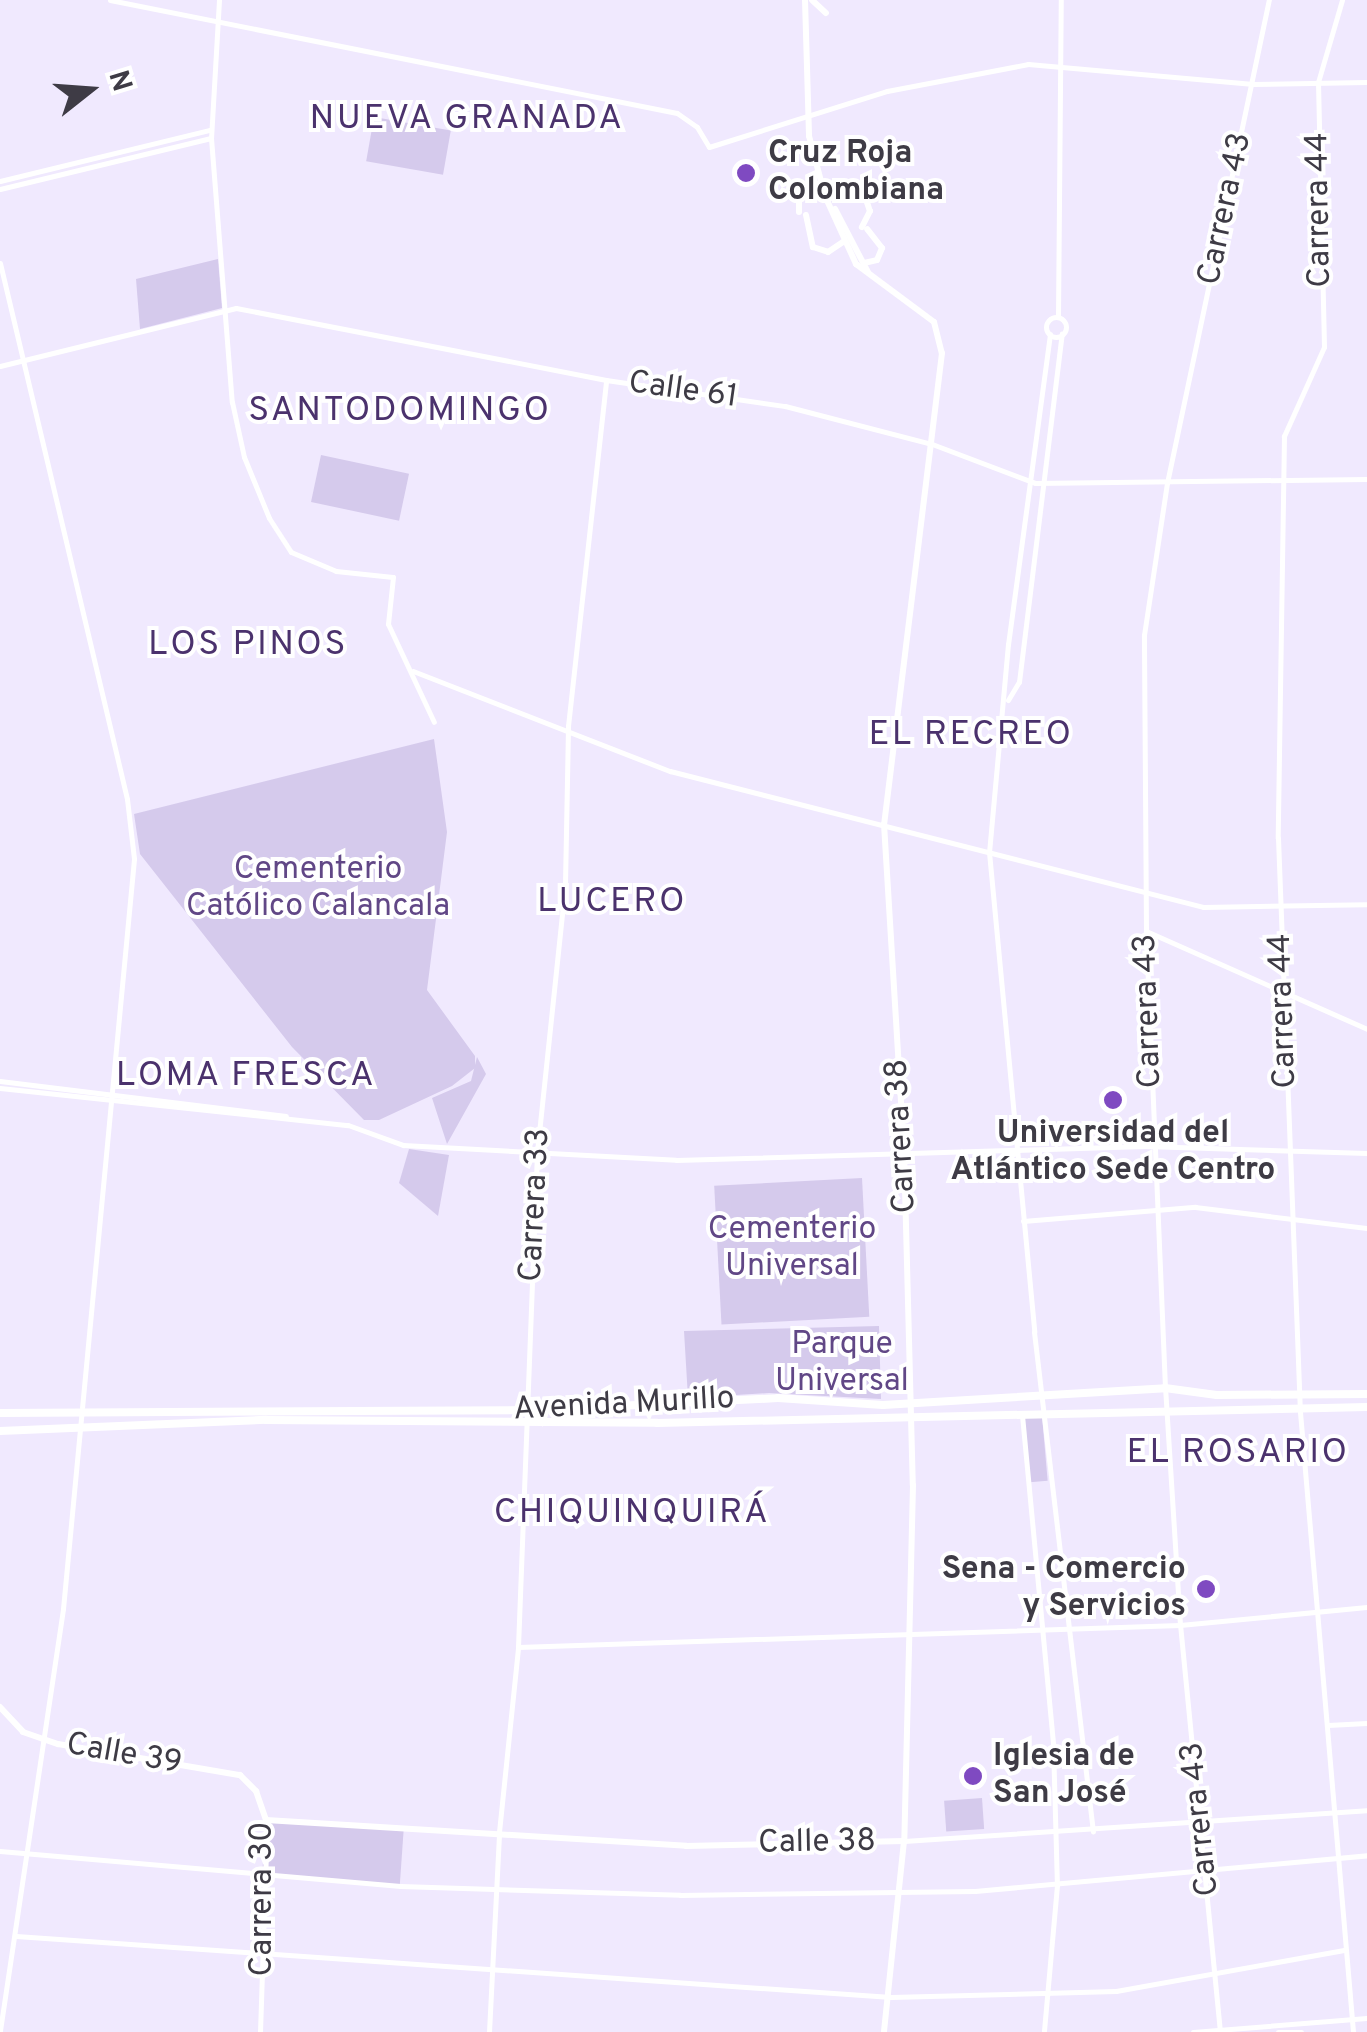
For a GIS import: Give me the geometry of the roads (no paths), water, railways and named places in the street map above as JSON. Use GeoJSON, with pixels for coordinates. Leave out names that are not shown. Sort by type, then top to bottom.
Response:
{"type":"FeatureCollection","features":[{"type":"Feature","properties":{"kind":"main road"},"geometry":{"type":"LineString","coordinates":[[809,0],[826,13]]}},
{"type":"Feature","properties":{"kind":"main road","name":"Carrera 38"},"geometry":{"type":"LineString","coordinates":[[809,0],[808,117],[815,162],[826,192],[844,238],[871,276],[938,329],[942,352],[884,824],[904,1149],[912,1404],[904,1840],[884,2032]]}},
{"type":"Feature","properties":{"kind":"main road"},"geometry":{"type":"LineString","coordinates":[[844,238],[833,250],[818,250],[807,240],[807,215],[799,188],[826,192],[849,183],[864,193],[870,211],[864,228],[885,237],[880,256],[862,263]]}},
{"type":"Feature","properties":{"kind":"main road","name":"Carrera 38"},"geometry":{"type":"LineString","coordinates":[[844,238],[871,276]]}},
{"type":"Feature","properties":{"kind":"main road","name":"Avenida Murillo"},"geometry":{"type":"LineString","coordinates":[[0,1413],[527,1410],[778,1398],[912,1404],[1044,1392],[1165,1388],[1300,1396],[1367,1394]]}},
{"type":"Feature","properties":{"kind":"main road","name":"Avenida Murillo"},"geometry":{"type":"LineString","coordinates":[[0,1431],[196,1422],[527,1421],[1166,1407],[1367,1407]]}},
{"type":"Feature","properties":{"kind":"main road","name":"Calle 39"},"geometry":{"type":"LineString","coordinates":[[0,1707],[12,1723],[48,1740],[118,1758],[240,1774]]}},
{"type":"Feature","properties":{"kind":"main road","name":"Carrera 30"},"geometry":{"type":"LineString","coordinates":[[240,1774],[256,1791],[266,1820]]}},
{"type":"Feature","properties":{"kind":"main road","name":"Calle 38"},"geometry":{"type":"LineString","coordinates":[[266,1820],[686,1846],[904,1840]]}},
{"type":"Feature","properties":{"kind":"street"},"geometry":{"type":"LineString","coordinates":[[110,0],[677,112],[698,127],[708,148],[949,76],[1062,64],[1252,84],[1367,82]]}},
{"type":"Feature","properties":{"kind":"street"},"geometry":{"type":"LineString","coordinates":[[218,0],[210,130],[238,435],[286,548],[336,571],[393,577],[388,624],[414,671],[434,722]]}},
{"type":"Feature","properties":{"kind":"street"},"geometry":{"type":"LineString","coordinates":[[1007,700],[1014,693],[1066,324],[1058,317],[1061,0]]}},
{"type":"Feature","properties":{"kind":"street","name":"Carrera 43"},"geometry":{"type":"LineString","coordinates":[[1220,2030],[1180,1625],[1166,1407],[1146,930],[1144,634],[1167,482],[1269,0]]}},
{"type":"Feature","properties":{"kind":"street","name":"Carrera 44"},"geometry":{"type":"LineString","coordinates":[[1342,0],[1318,82],[1324,346],[1284,436],[1281,906],[1287,1154],[1300,1408],[1353,2032]]}},
{"type":"Feature","properties":{"kind":"street"},"geometry":{"type":"LineString","coordinates":[[0,188],[210,130]]}},
{"type":"Feature","properties":{"kind":"street"},"geometry":{"type":"LineString","coordinates":[[0,181],[211,138]]}},
{"type":"Feature","properties":{"kind":"street"},"geometry":{"type":"LineString","coordinates":[[0,262],[127,799],[134,858],[83,1413],[48,1740],[0,2031]]}},
{"type":"Feature","properties":{"kind":"street","name":"Calle 61"},"geometry":{"type":"LineString","coordinates":[[0,366],[225,310],[606,380],[785,406],[932,444],[1027,482],[1367,479]]}},
{"type":"Feature","properties":{"kind":"street"},"geometry":{"type":"LineString","coordinates":[[1058,317],[1047,322],[1050,334],[1027,482],[989,852],[1023,1221],[1093,1832]]}},
{"type":"Feature","properties":{"kind":"street"},"geometry":{"type":"LineString","coordinates":[[1050,334],[1062,334]]}},
{"type":"Feature","properties":{"kind":"street","name":"Carrera 33"},"geometry":{"type":"LineString","coordinates":[[490,2032],[499,1837],[518,1647],[537,1152],[564,884],[568,729],[606,380]]}},
{"type":"Feature","properties":{"kind":"street"},"geometry":{"type":"LineString","coordinates":[[414,671],[670,771],[1203,907],[1367,904]]}},
{"type":"Feature","properties":{"kind":"street"},"geometry":{"type":"LineString","coordinates":[[424,694],[429,684],[440,682]]}},
{"type":"Feature","properties":{"kind":"street"},"geometry":{"type":"LineString","coordinates":[[1146,930],[1367,1029]]}},
{"type":"Feature","properties":{"kind":"street"},"geometry":{"type":"LineString","coordinates":[[0,1084],[348,1125],[403,1145],[676,1160],[904,1149],[1155,1146],[1287,1154],[1367,1153]]}},
{"type":"Feature","properties":{"kind":"street"},"geometry":{"type":"LineString","coordinates":[[1023,1221],[1158,1208],[1290,1216],[1367,1228]]}},
{"type":"Feature","properties":{"kind":"street"},"geometry":{"type":"LineString","coordinates":[[1022,1412],[1056,1834],[1057,1885],[1044,2032]]}},
{"type":"Feature","properties":{"kind":"street"},"geometry":{"type":"LineString","coordinates":[[518,1647],[1180,1625],[1367,1606]]}},
{"type":"Feature","properties":{"kind":"street"},"geometry":{"type":"LineString","coordinates":[[1328,1725],[1367,1722]]}},
{"type":"Feature","properties":{"kind":"street","name":"Calle 38"},"geometry":{"type":"LineString","coordinates":[[904,1840],[1093,1832],[1367,1810]]}},
{"type":"Feature","properties":{"kind":"street","name":"Carrera 30"},"geometry":{"type":"LineString","coordinates":[[260,2032],[266,1820]]}},
{"type":"Feature","properties":{"kind":"street"},"geometry":{"type":"LineString","coordinates":[[0,1851],[266,1876],[496,1891],[898,1893],[1206,1873],[1367,1855]]}},
{"type":"Feature","properties":{"kind":"street"},"geometry":{"type":"LineString","coordinates":[[16,1936],[887,1997],[1047,1998],[1344,1950]]}},
{"type":"Feature","properties":{"kind":"street"},"geometry":{"type":"LineString","coordinates":[[1194,2032],[1367,2018]]}},
{"type":"Feature","properties":{"kind":"street"},"geometry":{"type":"LineString","coordinates":[[1278,2032],[1301,2032]]}},
{"type":"Feature","properties":{"kind":"place","name":"Cruz Roja Colombiana"},"geometry":{"type":"Point","coordinates":[746,173]}},
{"type":"Feature","properties":{"kind":"place","name":"Universidad del Atlántico Sede Centro"},"geometry":{"type":"Point","coordinates":[1113,1100]}},
{"type":"Feature","properties":{"kind":"place","name":"Sena - Comercio y Servicios"},"geometry":{"type":"Point","coordinates":[1206,1589]}},
{"type":"Feature","properties":{"kind":"place","name":"Iglesia de San José"},"geometry":{"type":"Point","coordinates":[973,1776]}},
{"type":"Feature","properties":{"kind":"district","name":"NUEVA GRANADA"},"geometry":{"type":"Point","coordinates":[467,119]}},
{"type":"Feature","properties":{"kind":"district","name":"SANTODOMINGO"},"geometry":{"type":"Point","coordinates":[400,411]}},
{"type":"Feature","properties":{"kind":"district","name":"LOS PINOS"},"geometry":{"type":"Point","coordinates":[248,645]}},
{"type":"Feature","properties":{"kind":"district","name":"EL RECREO"},"geometry":{"type":"Point","coordinates":[971,735]}},
{"type":"Feature","properties":{"kind":"district","name":"LUCERO"},"geometry":{"type":"Point","coordinates":[612,902]}},
{"type":"Feature","properties":{"kind":"district","name":"LOMA FRESCA"},"geometry":{"type":"Point","coordinates":[246,1076]}},
{"type":"Feature","properties":{"kind":"district","name":"EL ROSARIO"},"geometry":{"type":"Point","coordinates":[1238,1453]}},
{"type":"Feature","properties":{"kind":"district","name":"CHIQUINQUIRÁ"},"geometry":{"type":"Point","coordinates":[632,1513]}},
{"type":"Feature","properties":{"kind":"park label","name":"Cementerio Católico Calancala"},"geometry":{"type":"Point","coordinates":[318,890]}},
{"type":"Feature","properties":{"kind":"park label","name":"Cementerio Universal"},"geometry":{"type":"Point","coordinates":[792,1250]}},
{"type":"Feature","properties":{"kind":"park label","name":"Parque Universal"},"geometry":{"type":"Point","coordinates":[842,1364]}}]}
